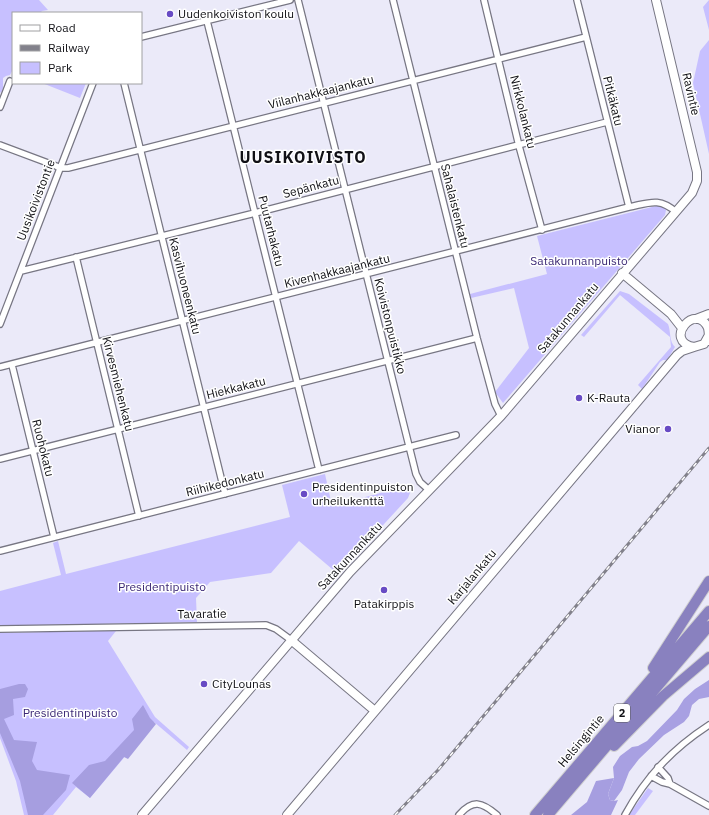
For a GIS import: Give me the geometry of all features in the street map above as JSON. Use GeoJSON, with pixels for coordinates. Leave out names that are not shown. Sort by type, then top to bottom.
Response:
{"type":"FeatureCollection","features":[{"type":"Feature","properties":{"kind":"highway"},"geometry":{"type":"LineString","coordinates":[[620,715],[635,690],[656,664],[709,581]]}},
{"type":"Feature","properties":{"kind":"highway","name":"Helsingintie"},"geometry":{"type":"LineString","coordinates":[[535,815],[709,611]]}},
{"type":"Feature","properties":{"kind":"highway","name":"Helsingintie"},"geometry":{"type":"LineString","coordinates":[[548,815],[709,626]]}},
{"type":"Feature","properties":{"kind":"highway"},"geometry":{"type":"LineString","coordinates":[[556,806],[663,696],[709,657]]}},
{"type":"Feature","properties":{"kind":"main road","name":"Ravintie"},"geometry":{"type":"LineString","coordinates":[[656,0],[698,178],[692,193],[676,212]]}},
{"type":"Feature","properties":{"kind":"main road","name":"Satakunnankatu"},"geometry":{"type":"LineString","coordinates":[[142,815],[350,572],[500,416],[676,212]]}},
{"type":"Feature","properties":{"kind":"main road"},"geometry":{"type":"LineString","coordinates":[[622,273],[671,314],[683,328],[685,343],[697,347],[709,347]]}},
{"type":"Feature","properties":{"kind":"main road"},"geometry":{"type":"LineString","coordinates":[[683,328],[696,319],[709,314]]}},
{"type":"Feature","properties":{"kind":"main road"},"geometry":{"type":"LineString","coordinates":[[696,319],[704,323],[708,329],[709,341]]}},
{"type":"Feature","properties":{"kind":"main road","name":"Karjalankatu"},"geometry":{"type":"LineString","coordinates":[[677,355],[677,347],[683,328]]}},
{"type":"Feature","properties":{"kind":"main road"},"geometry":{"type":"LineString","coordinates":[[697,347],[706,342],[708,329]]}},
{"type":"Feature","properties":{"kind":"main road","name":"Karjalankatu"},"geometry":{"type":"LineString","coordinates":[[287,815],[677,355],[682,351],[697,347]]}},
{"type":"Feature","properties":{"kind":"main road","name":"Tavaratie"},"geometry":{"type":"LineString","coordinates":[[291,640],[375,711]]}},
{"type":"Feature","properties":{"kind":"street"},"geometry":{"type":"LineString","coordinates":[[142,37],[290,0]]}},
{"type":"Feature","properties":{"kind":"street","name":"Koivistonpuistikko"},"geometry":{"type":"LineString","coordinates":[[298,0],[416,474],[420,482],[428,490]]}},
{"type":"Feature","properties":{"kind":"street","name":"Sahalaistenkatu"},"geometry":{"type":"LineString","coordinates":[[393,0],[477,338],[495,404],[500,416]]}},
{"type":"Feature","properties":{"kind":"street","name":"Nirkkolankatu"},"geometry":{"type":"LineString","coordinates":[[484,0],[519,146],[542,230]]}},
{"type":"Feature","properties":{"kind":"street","name":"Pitkäkatu"},"geometry":{"type":"LineString","coordinates":[[576,0],[629,207]]}},
{"type":"Feature","properties":{"kind":"street","name":"Puutarhakatu"},"geometry":{"type":"LineString","coordinates":[[207,21],[319,470]]}},
{"type":"Feature","properties":{"kind":"street","name":"Viilanhakkaajankatu"},"geometry":{"type":"LineString","coordinates":[[60,168],[68,168],[413,81],[498,58],[586,37]]}},
{"type":"Feature","properties":{"kind":"street"},"geometry":{"type":"LineString","coordinates":[[0,108],[10,82]]}},
{"type":"Feature","properties":{"kind":"street","name":"Uusikoivistontie"},"geometry":{"type":"LineString","coordinates":[[0,324],[93,84]]}},
{"type":"Feature","properties":{"kind":"street","name":"Kasvihuoneenkatu"},"geometry":{"type":"LineString","coordinates":[[124,84],[225,494]]}},
{"type":"Feature","properties":{"kind":"street","name":"Sepänkatu"},"geometry":{"type":"LineString","coordinates":[[21,271],[519,146],[607,122]]}},
{"type":"Feature","properties":{"kind":"street"},"geometry":{"type":"LineString","coordinates":[[0,145],[60,168]]}},
{"type":"Feature","properties":{"kind":"street","name":"Kivenhakkaajankatu"},"geometry":{"type":"LineString","coordinates":[[0,367],[182,322],[629,207],[651,202],[664,203],[668,204],[676,212]]}},
{"type":"Feature","properties":{"kind":"street","name":"Kirvesmiehenkatu"},"geometry":{"type":"LineString","coordinates":[[76,258],[139,516]]}},
{"type":"Feature","properties":{"kind":"street","name":"Hiekkakatu"},"geometry":{"type":"LineString","coordinates":[[0,458],[477,338]]}},
{"type":"Feature","properties":{"kind":"street","name":"Ruohokatu"},"geometry":{"type":"LineString","coordinates":[[12,365],[54,537]]}},
{"type":"Feature","properties":{"kind":"street","name":"Riihikedonkatu"},"geometry":{"type":"LineString","coordinates":[[0,551],[456,435]]}},
{"type":"Feature","properties":{"kind":"street","name":"Tavaratie"},"geometry":{"type":"LineString","coordinates":[[0,629],[266,626],[276,629],[291,640]]}},
{"type":"Feature","properties":{"kind":"street"},"geometry":{"type":"LineString","coordinates":[[625,815],[634,799],[658,767],[685,742],[709,725]]}},
{"type":"Feature","properties":{"kind":"street"},"geometry":{"type":"LineString","coordinates":[[658,767],[668,778],[670,784]]}},
{"type":"Feature","properties":{"kind":"street"},"geometry":{"type":"LineString","coordinates":[[651,776],[662,782],[670,784],[709,806]]}},
{"type":"Feature","properties":{"kind":"street"},"geometry":{"type":"LineString","coordinates":[[459,815],[469,805],[481,804],[488,807],[497,815]]}},
{"type":"Feature","properties":{"kind":"green space"},"geometry":{"type":"Polygon","coordinates":[[[0,0],[39,0],[48,10],[41,12],[12,12],[12,71],[10,75],[3,78],[3,88],[1,93],[0,0]]]}},
{"type":"Feature","properties":{"kind":"green space"},"geometry":{"type":"Polygon","coordinates":[[[709,0],[709,30],[703,7],[709,0]]]}},
{"type":"Feature","properties":{"kind":"green space"},"geometry":{"type":"Polygon","coordinates":[[[709,40],[709,154],[693,83],[700,51],[709,40]]]}},
{"type":"Feature","properties":{"kind":"green space"},"geometry":{"type":"Polygon","coordinates":[[[45,84],[86,84],[80,98],[45,84]]]}},
{"type":"Feature","properties":{"kind":"green space","name":"Satakunnanpuisto"},"geometry":{"type":"Polygon","coordinates":[[[656,206],[663,206],[666,210],[665,215],[503,403],[495,392],[529,348],[514,288],[471,298],[470,294],[547,274],[537,236],[656,206]]]}},
{"type":"Feature","properties":{"kind":"green space"},"geometry":{"type":"Polygon","coordinates":[[[620,291],[629,294],[668,324],[671,339],[675,347],[667,360],[660,362],[642,389],[638,385],[671,347],[670,337],[620,295],[584,337],[581,335],[620,291]]]}},
{"type":"Feature","properties":{"kind":"green space","name":"Presidentipuisto"},"geometry":{"type":"Polygon","coordinates":[[[325,474],[332,506],[410,485],[411,490],[408,498],[338,574],[299,541],[271,573],[210,582],[196,598],[197,622],[0,626],[0,591],[61,575],[53,543],[58,541],[66,574],[290,517],[282,485],[325,474]]]}},
{"type":"Feature","properties":{"kind":"green space","name":"Presidentinpuisto"},"geometry":{"type":"Polygon","coordinates":[[[116,631],[108,641],[155,717],[189,747],[187,750],[154,722],[90,798],[76,787],[53,815],[24,815],[16,781],[0,738],[0,633],[116,631]]]}},
{"type":"Feature","properties":{"kind":"green space"},"geometry":{"type":"Polygon","coordinates":[[[648,788],[653,791],[635,815],[629,815],[648,788]]]}},
{"type":"Feature","properties":{"kind":"shaded area"},"geometry":{"type":"Polygon","coordinates":[[[709,680],[709,697],[699,699],[692,705],[689,716],[684,722],[664,735],[639,759],[629,772],[622,790],[614,801],[610,800],[608,794],[614,778],[613,767],[620,756],[632,747],[638,746],[647,741],[677,710],[684,699],[695,689],[709,680]]]}},
{"type":"Feature","properties":{"kind":"shaded area"},"geometry":{"type":"Polygon","coordinates":[[[25,684],[28,689],[25,697],[13,699],[14,715],[4,719],[14,740],[37,742],[32,761],[37,770],[70,775],[66,790],[43,815],[28,815],[20,781],[0,733],[0,689],[25,684]]]}},
{"type":"Feature","properties":{"kind":"shaded area"},"geometry":{"type":"Polygon","coordinates":[[[143,705],[150,718],[156,724],[128,759],[124,757],[90,798],[72,783],[89,765],[105,761],[134,730],[132,719],[143,705]]]}},
{"type":"Feature","properties":{"kind":"shaded area"},"geometry":{"type":"Polygon","coordinates":[[[614,778],[608,794],[610,800],[618,800],[611,815],[571,815],[587,802],[596,781],[614,778]]]}},
{"type":"Feature","properties":{"kind":"railway"},"geometry":{"type":"LineString","coordinates":[[395,815],[438,770],[709,448]]}},
{"type":"Feature","properties":{"kind":"place","name":"Uudenkoiviston koulu"},"geometry":{"type":"Point","coordinates":[170,14]}},
{"type":"Feature","properties":{"kind":"place","name":"K-Rauta"},"geometry":{"type":"Point","coordinates":[579,398]}},
{"type":"Feature","properties":{"kind":"place","name":"Vianor"},"geometry":{"type":"Point","coordinates":[668,429]}},
{"type":"Feature","properties":{"kind":"place","name":"Presidentinpuiston urheilukenttä"},"geometry":{"type":"Point","coordinates":[304,494]}},
{"type":"Feature","properties":{"kind":"place","name":"Patakirppis"},"geometry":{"type":"Point","coordinates":[384,590]}},
{"type":"Feature","properties":{"kind":"place","name":"CityLounas"},"geometry":{"type":"Point","coordinates":[204,684]}},
{"type":"Feature","properties":{"kind":"district","name":"UUSIKOIVISTO"},"geometry":{"type":"Point","coordinates":[303,157]}}]}
